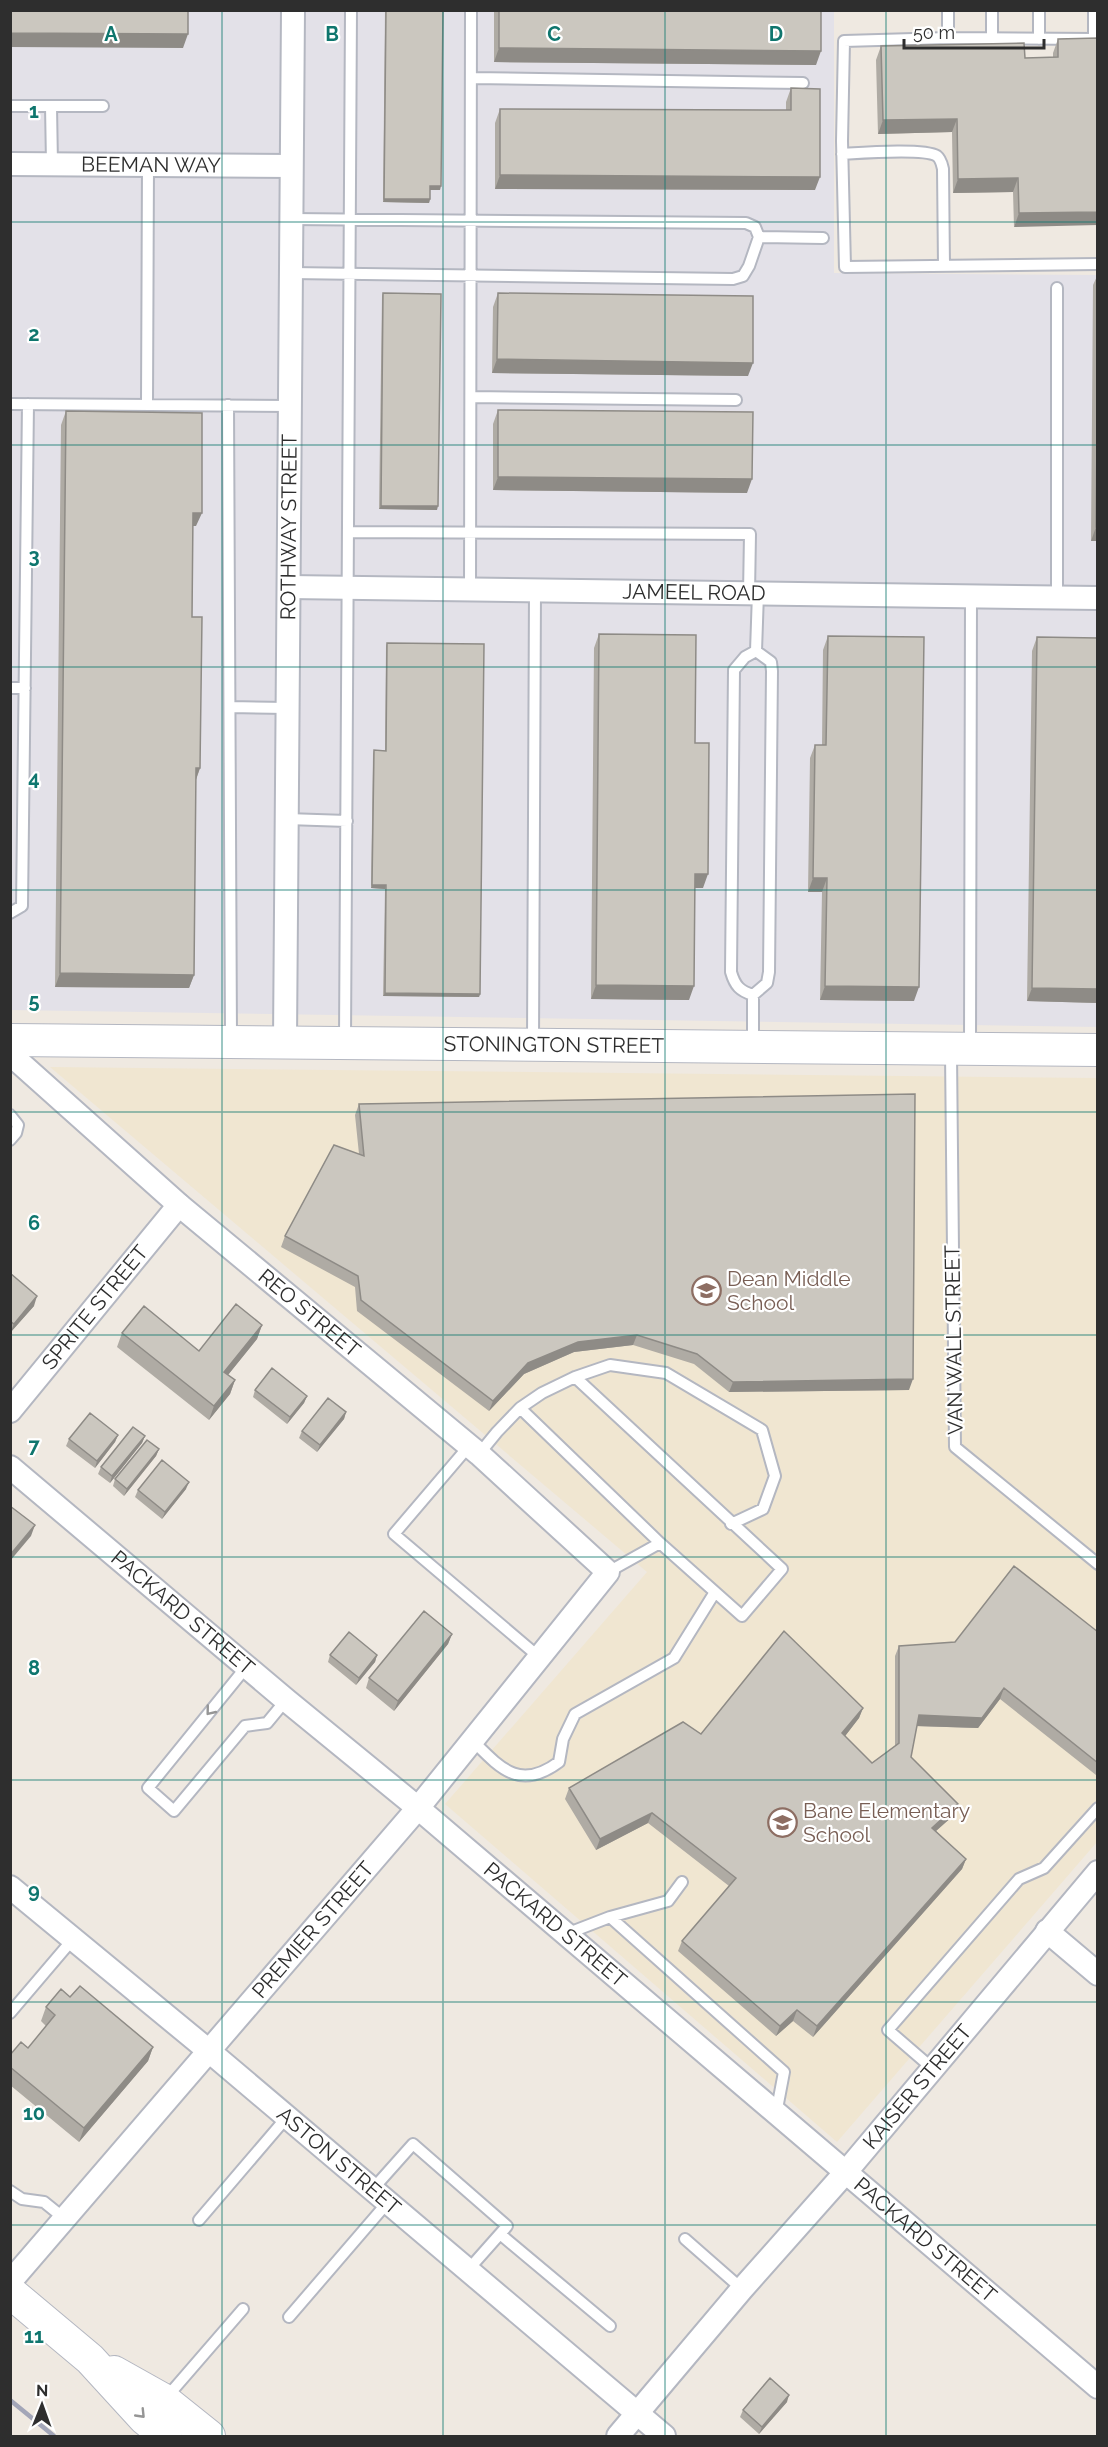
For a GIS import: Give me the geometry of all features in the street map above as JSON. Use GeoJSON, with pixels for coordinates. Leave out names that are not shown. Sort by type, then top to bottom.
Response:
{"type":"FeatureCollection","features":[{"type":"Feature","properties":{"kind":"street","name":"ROTHWAY STREET"},"geometry":{"type":"LineString","coordinates":[[285,1041],[293,10]]}},
{"type":"Feature","properties":{"kind":"street","name":"BEEMAN WAY"},"geometry":{"type":"LineString","coordinates":[[10,164],[291,166]]}},
{"type":"Feature","properties":{"kind":"street","name":"JAMEEL ROAD"},"geometry":{"type":"LineString","coordinates":[[289,587],[1098,598]]}},
{"type":"Feature","properties":{"kind":"street","name":"STONINGTON STREET"},"geometry":{"type":"LineString","coordinates":[[10,1040],[1098,1050]]}},
{"type":"Feature","properties":{"kind":"street","name":"REO STREET"},"geometry":{"type":"LineString","coordinates":[[10,1054],[179,1205],[474,1450],[608,1572]]}},
{"type":"Feature","properties":{"kind":"street","name":"SPRITE STREET"},"geometry":{"type":"LineString","coordinates":[[10,1411],[179,1205]]}},
{"type":"Feature","properties":{"kind":"street","name":"PACKARD STREET"},"geometry":{"type":"LineString","coordinates":[[10,1467],[417,1808],[1098,2387]]}},
{"type":"Feature","properties":{"kind":"street","name":"PREMIER STREET"},"geometry":{"type":"LineString","coordinates":[[10,2282],[417,1808],[608,1572]]}},
{"type":"Feature","properties":{"kind":"street","name":"KAISER STREET"},"geometry":{"type":"LineString","coordinates":[[618,2436],[742,2289],[845,2173],[1098,1872]]}},
{"type":"Feature","properties":{"kind":"street","name":"ASTON STREET"},"geometry":{"type":"LineString","coordinates":[[10,1887],[287,2117],[664,2436]]}},
{"type":"Feature","properties":{"kind":"street"},"geometry":{"type":"LineString","coordinates":[[1047,1932],[1098,1974]]}},
{"type":"Feature","properties":{"kind":"street"},"geometry":{"type":"LineString","coordinates":[[10,2292],[90,2359],[144,2418],[166,2436]]}},
{"type":"Feature","properties":{"kind":"street"},"geometry":{"type":"LineString","coordinates":[[90,2359],[164,2400],[209,2436]]}},
{"type":"Feature","properties":{"kind":"lane"},"geometry":{"type":"LineString","coordinates":[[345,1042],[351,10]]}},
{"type":"Feature","properties":{"kind":"lane"},"geometry":{"type":"LineString","coordinates":[[470,590],[471,10]]}},
{"type":"Feature","properties":{"kind":"lane"},"geometry":{"type":"LineString","coordinates":[[948,10],[948,38]]}},
{"type":"Feature","properties":{"kind":"lane"},"geometry":{"type":"LineString","coordinates":[[992,10],[992,39]]}},
{"type":"Feature","properties":{"kind":"lane"},"geometry":{"type":"LineString","coordinates":[[1039,10],[1039,39]]}},
{"type":"Feature","properties":{"kind":"lane"},"geometry":{"type":"LineString","coordinates":[[1094,10],[1096,39],[948,38],[844,41],[842,154],[845,267],[1098,264]]}},
{"type":"Feature","properties":{"kind":"lane"},"geometry":{"type":"LineString","coordinates":[[471,78],[803,83]]}},
{"type":"Feature","properties":{"kind":"lane"},"geometry":{"type":"LineString","coordinates":[[10,105],[103,106]]}},
{"type":"Feature","properties":{"kind":"lane"},"geometry":{"type":"LineString","coordinates":[[51,106],[52,164]]}},
{"type":"Feature","properties":{"kind":"lane"},"geometry":{"type":"LineString","coordinates":[[842,154],[923,153],[937,156],[940,159],[943,169],[944,266]]}},
{"type":"Feature","properties":{"kind":"lane"},"geometry":{"type":"LineString","coordinates":[[147,405],[148,165]]}},
{"type":"Feature","properties":{"kind":"lane"},"geometry":{"type":"LineString","coordinates":[[291,219],[746,223],[755,227],[759,237],[749,266],[742,276],[733,279],[291,273]]}},
{"type":"Feature","properties":{"kind":"lane"},"geometry":{"type":"LineString","coordinates":[[759,237],[823,238]]}},
{"type":"Feature","properties":{"kind":"lane"},"geometry":{"type":"LineString","coordinates":[[1057,288],[1057,597]]}},
{"type":"Feature","properties":{"kind":"lane"},"geometry":{"type":"LineString","coordinates":[[471,397],[736,400]]}},
{"type":"Feature","properties":{"kind":"lane"},"geometry":{"type":"LineString","coordinates":[[10,404],[290,406]]}},
{"type":"Feature","properties":{"kind":"lane"},"geometry":{"type":"LineString","coordinates":[[10,913],[22,906],[28,404]]}},
{"type":"Feature","properties":{"kind":"lane"},"geometry":{"type":"LineString","coordinates":[[228,405],[231,1042]]}},
{"type":"Feature","properties":{"kind":"lane"},"geometry":{"type":"LineString","coordinates":[[349,532],[750,534],[756,651]]}},
{"type":"Feature","properties":{"kind":"lane"},"geometry":{"type":"LineString","coordinates":[[533,1044],[535,590]]}},
{"type":"Feature","properties":{"kind":"lane"},"geometry":{"type":"LineString","coordinates":[[961,1049],[971,596]]}},
{"type":"Feature","properties":{"kind":"lane"},"geometry":{"type":"LineString","coordinates":[[753,1046],[753,995],[767,983],[769,972],[772,672],[771,662],[756,651]]}},
{"type":"Feature","properties":{"kind":"lane"},"geometry":{"type":"LineString","coordinates":[[753,995],[742,992],[734,983],[731,972],[731,949],[734,670],[745,657],[756,651]]}},
{"type":"Feature","properties":{"kind":"lane"},"geometry":{"type":"LineString","coordinates":[[10,688],[25,688]]}},
{"type":"Feature","properties":{"kind":"lane"},"geometry":{"type":"LineString","coordinates":[[230,707],[287,708]]}},
{"type":"Feature","properties":{"kind":"lane"},"geometry":{"type":"LineString","coordinates":[[286,819],[347,821]]}},
{"type":"Feature","properties":{"kind":"lane","name":"VAN WALL STREET"},"geometry":{"type":"LineString","coordinates":[[961,1049],[956,1448],[1098,1564]]}},
{"type":"Feature","properties":{"kind":"lane"},"geometry":{"type":"LineString","coordinates":[[10,1115],[18,1125],[16,1133],[10,1140]]}},
{"type":"Feature","properties":{"kind":"lane"},"geometry":{"type":"LineString","coordinates":[[539,1657],[394,1534],[474,1450],[520,1408],[542,1393],[575,1377],[610,1365],[666,1373],[762,1430],[775,1476],[763,1509],[731,1524]]}},
{"type":"Feature","properties":{"kind":"lane"},"geometry":{"type":"LineString","coordinates":[[520,1408],[660,1543],[742,1616],[782,1569],[575,1377]]}},
{"type":"Feature","properties":{"kind":"lane"},"geometry":{"type":"LineString","coordinates":[[608,1572],[660,1543]]}},
{"type":"Feature","properties":{"kind":"lane"},"geometry":{"type":"LineString","coordinates":[[472,1740],[506,1772],[527,1777],[545,1773],[559,1762],[563,1739],[575,1714],[674,1658],[715,1592]]}},
{"type":"Feature","properties":{"kind":"lane"},"geometry":{"type":"LineString","coordinates":[[247,1666],[148,1788],[174,1811],[245,1726],[267,1723],[286,1700]]}},
{"type":"Feature","properties":{"kind":"lane"},"geometry":{"type":"LineString","coordinates":[[932,2068],[888,2030],[1019,1879],[1044,1868],[1098,1808]]}},
{"type":"Feature","properties":{"kind":"lane"},"geometry":{"type":"LineString","coordinates":[[565,1934],[610,1917],[668,1901],[682,1882]]}},
{"type":"Feature","properties":{"kind":"lane"},"geometry":{"type":"LineString","coordinates":[[610,1917],[784,2072],[776,2114]]}},
{"type":"Feature","properties":{"kind":"lane"},"geometry":{"type":"LineString","coordinates":[[10,2013],[73,1939]]}},
{"type":"Feature","properties":{"kind":"lane"},"geometry":{"type":"LineString","coordinates":[[199,2220],[287,2117]]}},
{"type":"Feature","properties":{"kind":"lane"},"geometry":{"type":"LineString","coordinates":[[289,2317],[380,2196],[413,2144],[507,2226],[468,2270]]}},
{"type":"Feature","properties":{"kind":"lane"},"geometry":{"type":"LineString","coordinates":[[10,2191],[22,2199],[44,2202],[65,2219]]}},
{"type":"Feature","properties":{"kind":"lane"},"geometry":{"type":"LineString","coordinates":[[500,2234],[610,2326]]}},
{"type":"Feature","properties":{"kind":"lane"},"geometry":{"type":"LineString","coordinates":[[685,2240],[742,2289]]}},
{"type":"Feature","properties":{"kind":"lane"},"geometry":{"type":"LineString","coordinates":[[164,2400],[243,2309]]}},
{"type":"Feature","properties":{"kind":"shaded area"},"geometry":{"type":"Polygon","coordinates":[[[11,11],[834,11],[834,273],[1097,275],[1097,1027],[11,1010],[11,11]]]}},
{"type":"Feature","properties":{"kind":"shaded area","name":"Dean Middle School"},"geometry":{"type":"Polygon","coordinates":[[[50,1067],[1097,1078],[1097,1842],[837,2142],[445,1804],[647,1572],[50,1067]]]}},
{"type":"Feature","properties":{"kind":"building"},"geometry":{"type":"Polygon","coordinates":[[[10,10],[188,10],[188,34],[10,33],[10,10]]]}},
{"type":"Feature","properties":{"kind":"building"},"geometry":{"type":"Polygon","coordinates":[[[386,10],[443,10],[441,186],[430,186],[430,199],[384,199],[386,10]]]}},
{"type":"Feature","properties":{"kind":"building"},"geometry":{"type":"Polygon","coordinates":[[[499,10],[821,10],[821,51],[499,48],[499,10]]]}},
{"type":"Feature","properties":{"kind":"building"},"geometry":{"type":"Polygon","coordinates":[[[1098,38],[1098,212],[1019,213],[1018,178],[958,179],[957,119],[883,120],[881,46],[1024,43],[1025,58],[1058,57],[1058,39],[1098,38]]]}},
{"type":"Feature","properties":{"kind":"building"},"geometry":{"type":"Polygon","coordinates":[[[791,88],[820,89],[820,177],[500,175],[500,109],[791,110],[791,88]]]}},
{"type":"Feature","properties":{"kind":"building"},"geometry":{"type":"Polygon","coordinates":[[[383,293],[441,294],[438,506],[381,506],[383,293]]]}},
{"type":"Feature","properties":{"kind":"building"},"geometry":{"type":"Polygon","coordinates":[[[498,293],[753,296],[753,363],[497,359],[498,293]]]}},
{"type":"Feature","properties":{"kind":"building"},"geometry":{"type":"Polygon","coordinates":[[[1098,352],[1098,527],[1096,527],[1098,352]]]}},
{"type":"Feature","properties":{"kind":"building"},"geometry":{"type":"Polygon","coordinates":[[[498,410],[753,412],[752,479],[498,477],[498,410]]]}},
{"type":"Feature","properties":{"kind":"building"},"geometry":{"type":"Polygon","coordinates":[[[66,411],[202,413],[202,513],[193,513],[192,617],[202,617],[200,768],[196,768],[194,975],[60,973],[66,411]]]}},
{"type":"Feature","properties":{"kind":"building"},"geometry":{"type":"Polygon","coordinates":[[[599,634],[696,635],[695,743],[709,743],[708,874],[695,874],[694,986],[596,985],[599,634]]]}},
{"type":"Feature","properties":{"kind":"building"},"geometry":{"type":"Polygon","coordinates":[[[828,636],[924,637],[919,987],[825,986],[827,878],[813,878],[815,745],[826,745],[828,636]]]}},
{"type":"Feature","properties":{"kind":"building"},"geometry":{"type":"Polygon","coordinates":[[[1037,637],[1098,638],[1098,989],[1032,988],[1037,637]]]}},
{"type":"Feature","properties":{"kind":"building"},"geometry":{"type":"Polygon","coordinates":[[[387,643],[484,644],[480,994],[385,993],[386,885],[372,885],[374,750],[386,751],[387,643]]]}},
{"type":"Feature","properties":{"kind":"building"},"geometry":{"type":"Polygon","coordinates":[[[915,1094],[913,1379],[733,1382],[697,1354],[637,1335],[578,1342],[528,1363],[493,1401],[361,1300],[358,1276],[285,1236],[334,1145],[364,1156],[359,1104],[915,1094]]]}},
{"type":"Feature","properties":{"kind":"building"},"geometry":{"type":"Polygon","coordinates":[[[10,1273],[37,1296],[14,1324],[10,1321],[10,1273]]]}},
{"type":"Feature","properties":{"kind":"building"},"geometry":{"type":"Polygon","coordinates":[[[236,1304],[262,1325],[224,1372],[235,1380],[214,1406],[122,1333],[144,1306],[199,1351],[236,1304]]]}},
{"type":"Feature","properties":{"kind":"building"},"geometry":{"type":"Polygon","coordinates":[[[272,1368],[307,1396],[290,1417],[255,1390],[272,1368]]]}},
{"type":"Feature","properties":{"kind":"building"},"geometry":{"type":"Polygon","coordinates":[[[328,1398],[346,1412],[320,1445],[302,1431],[328,1398]]]}},
{"type":"Feature","properties":{"kind":"building"},"geometry":{"type":"Polygon","coordinates":[[[90,1413],[118,1435],[97,1461],[69,1439],[90,1413]]]}},
{"type":"Feature","properties":{"kind":"building"},"geometry":{"type":"Polygon","coordinates":[[[133,1427],[145,1436],[112,1476],[101,1467],[133,1427]]]}},
{"type":"Feature","properties":{"kind":"building"},"geometry":{"type":"Polygon","coordinates":[[[147,1440],[159,1449],[127,1489],[115,1479],[147,1440]]]}},
{"type":"Feature","properties":{"kind":"building"},"geometry":{"type":"Polygon","coordinates":[[[162,1460],[189,1482],[165,1512],[138,1490],[162,1460]]]}},
{"type":"Feature","properties":{"kind":"building"},"geometry":{"type":"Polygon","coordinates":[[[10,1506],[35,1525],[10,1555],[10,1506]]]}},
{"type":"Feature","properties":{"kind":"building"},"geometry":{"type":"Polygon","coordinates":[[[1014,1566],[1098,1632],[1098,1763],[1004,1688],[982,1718],[919,1715],[911,1757],[958,1804],[932,1828],[966,1859],[817,2026],[797,2010],[780,2026],[682,1941],[736,1878],[652,1813],[600,1839],[569,1788],[683,1722],[701,1734],[784,1631],[863,1708],[842,1733],[872,1763],[899,1743],[899,1646],[955,1642],[1014,1566]]]}},
{"type":"Feature","properties":{"kind":"building"},"geometry":{"type":"Polygon","coordinates":[[[424,1611],[452,1634],[398,1701],[369,1678],[424,1611]]]}},
{"type":"Feature","properties":{"kind":"building"},"geometry":{"type":"Polygon","coordinates":[[[349,1632],[377,1655],[359,1678],[330,1655],[349,1632]]]}},
{"type":"Feature","properties":{"kind":"building"},"geometry":{"type":"Polygon","coordinates":[[[80,1986],[153,2047],[84,2128],[10,2067],[10,2055],[21,2042],[28,2048],[55,2015],[46,2007],[61,1989],[70,1997],[80,1986]]]}},
{"type":"Feature","properties":{"kind":"building"},"geometry":{"type":"Polygon","coordinates":[[[770,2378],[789,2395],[762,2427],[743,2410],[770,2378]]]}},
{"type":"Feature","properties":{"kind":"railway"},"geometry":{"type":"LineString","coordinates":[[10,2400],[54,2436]]}},
{"type":"Feature","properties":{"kind":"place","name":"Dean Middle School"},"geometry":{"type":"Point","coordinates":[706,1291]}},
{"type":"Feature","properties":{"kind":"place","name":"Bane Elementary School"},"geometry":{"type":"Point","coordinates":[782,1823]}}]}
